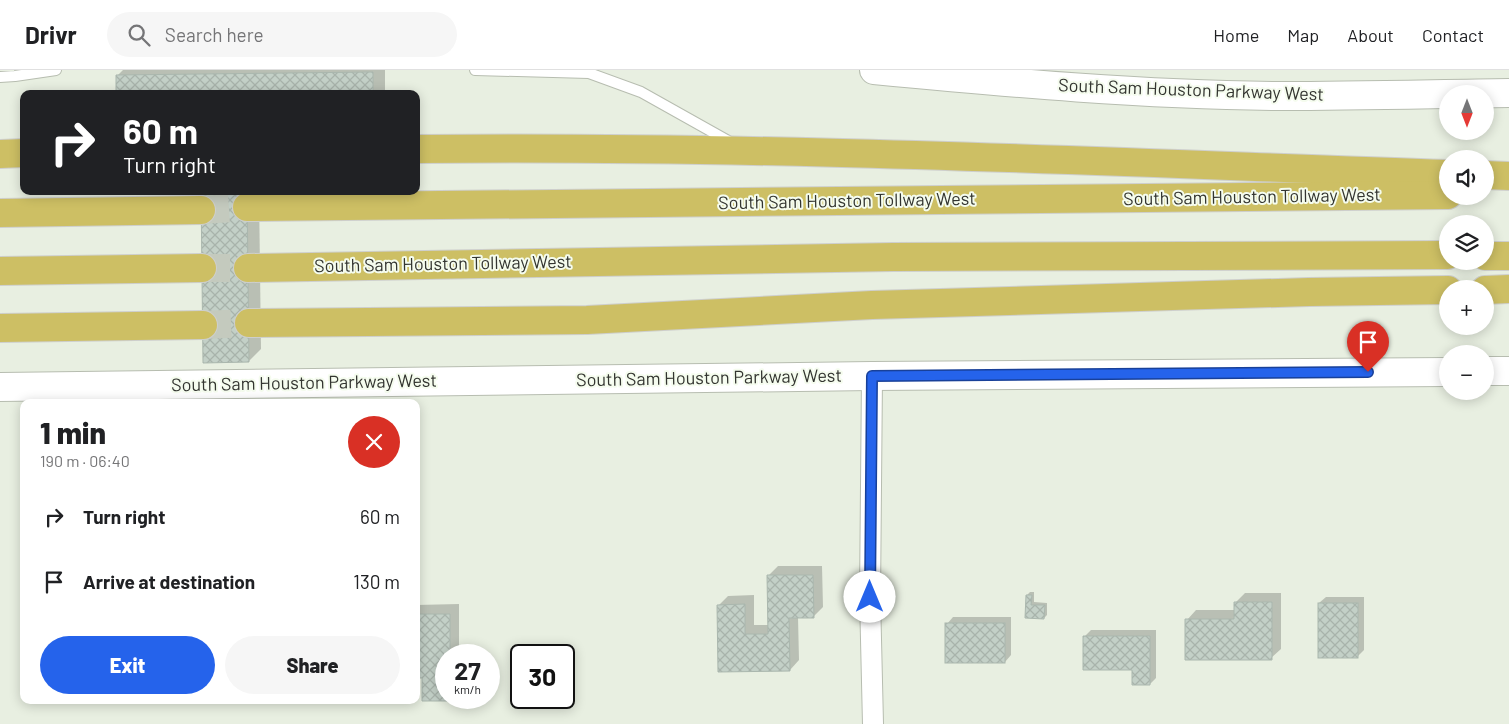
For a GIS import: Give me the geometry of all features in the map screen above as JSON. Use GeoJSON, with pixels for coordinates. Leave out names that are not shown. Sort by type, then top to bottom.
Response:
{"type":"FeatureCollection","features":[{"type":"Feature","properties":{"kind":"highway"},"geometry":{"type":"LineString","coordinates":[[420,149],[920,155],[1439,174]]}},
{"type":"Feature","properties":{"kind":"highway"},"geometry":{"type":"LineString","coordinates":[[0,154],[20,153]]}},
{"type":"Feature","properties":{"kind":"highway"},"geometry":{"type":"LineString","coordinates":[[1494,176],[1509,176]]}},
{"type":"Feature","properties":{"kind":"highway"},"geometry":{"type":"LineString","coordinates":[[1494,194],[1509,194]]}},
{"type":"Feature","properties":{"kind":"highway","name":"South Sam Houston Tollway West"},"geometry":{"type":"LineString","coordinates":[[247,207],[1439,195]]}},
{"type":"Feature","properties":{"kind":"highway"},"geometry":{"type":"LineString","coordinates":[[0,213],[201,210]]}},
{"type":"Feature","properties":{"kind":"highway","name":"South Sam Houston Tollway West"},"geometry":{"type":"LineString","coordinates":[[248,268],[893,257],[1439,256]]}},
{"type":"Feature","properties":{"kind":"highway"},"geometry":{"type":"LineString","coordinates":[[1494,256],[1509,256]]}},
{"type":"Feature","properties":{"kind":"highway"},"geometry":{"type":"LineString","coordinates":[[0,271],[202,268]]}},
{"type":"Feature","properties":{"kind":"highway"},"geometry":{"type":"LineString","coordinates":[[1494,290],[1509,289]]}},
{"type":"Feature","properties":{"kind":"highway"},"geometry":{"type":"LineString","coordinates":[[249,323],[587,320],[872,305],[1299,292],[1439,290]]}},
{"type":"Feature","properties":{"kind":"highway"},"geometry":{"type":"LineString","coordinates":[[0,328],[203,326]]}},
{"type":"Feature","properties":{"kind":"main road","name":"South Sam Houston Parkway West"},"geometry":{"type":"LineString","coordinates":[[874,70],[1024,84],[1271,96],[1509,93]]}},
{"type":"Feature","properties":{"kind":"main road"},"geometry":{"type":"LineString","coordinates":[[1494,371],[1509,371]]}},
{"type":"Feature","properties":{"kind":"main road","name":"South Sam Houston Parkway West"},"geometry":{"type":"LineString","coordinates":[[0,387],[872,376],[1439,372]]}},
{"type":"Feature","properties":{"kind":"street"},"geometry":{"type":"LineString","coordinates":[[872,376],[870,597],[873,724]]}},
{"type":"Feature","properties":{"kind":"lane"},"geometry":{"type":"LineString","coordinates":[[0,77],[56,70]]}},
{"type":"Feature","properties":{"kind":"lane"},"geometry":{"type":"LineString","coordinates":[[475,70],[589,73],[641,92],[748,152]]}},
{"type":"Feature","properties":{"kind":"building"},"geometry":{"type":"Polygon","coordinates":[[[373,72],[373,90],[116,90],[116,75],[373,72]]]}},
{"type":"Feature","properties":{"kind":"building"},"geometry":{"type":"Polygon","coordinates":[[[201,195],[247,195],[249,362],[203,363],[201,195]]]}},
{"type":"Feature","properties":{"kind":"building"},"geometry":{"type":"Polygon","coordinates":[[[767,575],[813,575],[814,618],[789,618],[790,671],[718,672],[717,605],[745,604],[745,634],[768,634],[767,575]]]}},
{"type":"Feature","properties":{"kind":"building"},"geometry":{"type":"Polygon","coordinates":[[[1026,595],[1032,595],[1031,605],[1045,605],[1044,619],[1025,618],[1026,595]]]}},
{"type":"Feature","properties":{"kind":"building"},"geometry":{"type":"Polygon","coordinates":[[[1234,602],[1272,602],[1272,660],[1185,660],[1185,619],[1234,619],[1234,602]]]}},
{"type":"Feature","properties":{"kind":"building"},"geometry":{"type":"Polygon","coordinates":[[[1318,603],[1358,603],[1358,658],[1318,658],[1318,603]]]}},
{"type":"Feature","properties":{"kind":"building"},"geometry":{"type":"Polygon","coordinates":[[[420,614],[450,614],[450,644],[435,644],[435,701],[422,701],[420,614]]]}},
{"type":"Feature","properties":{"kind":"building"},"geometry":{"type":"Polygon","coordinates":[[[945,623],[1005,623],[1005,663],[945,663],[945,623]]]}},
{"type":"Feature","properties":{"kind":"building"},"geometry":{"type":"Polygon","coordinates":[[[1083,636],[1150,636],[1150,685],[1132,685],[1132,670],[1083,670],[1083,636]]]}},
{"type":"Feature","properties":{"kind":"tunnel"},"geometry":{"type":"LineString","coordinates":[[201,210],[247,207]]}},
{"type":"Feature","properties":{"kind":"tunnel"},"geometry":{"type":"LineString","coordinates":[[202,268],[248,268]]}},
{"type":"Feature","properties":{"kind":"tunnel"},"geometry":{"type":"LineString","coordinates":[[203,325],[249,323]]}},
{"type":"Feature","properties":{"kind":"route"},"geometry":{"type":"LineString","coordinates":[[870,597],[872,376],[1368,372]]}}]}
